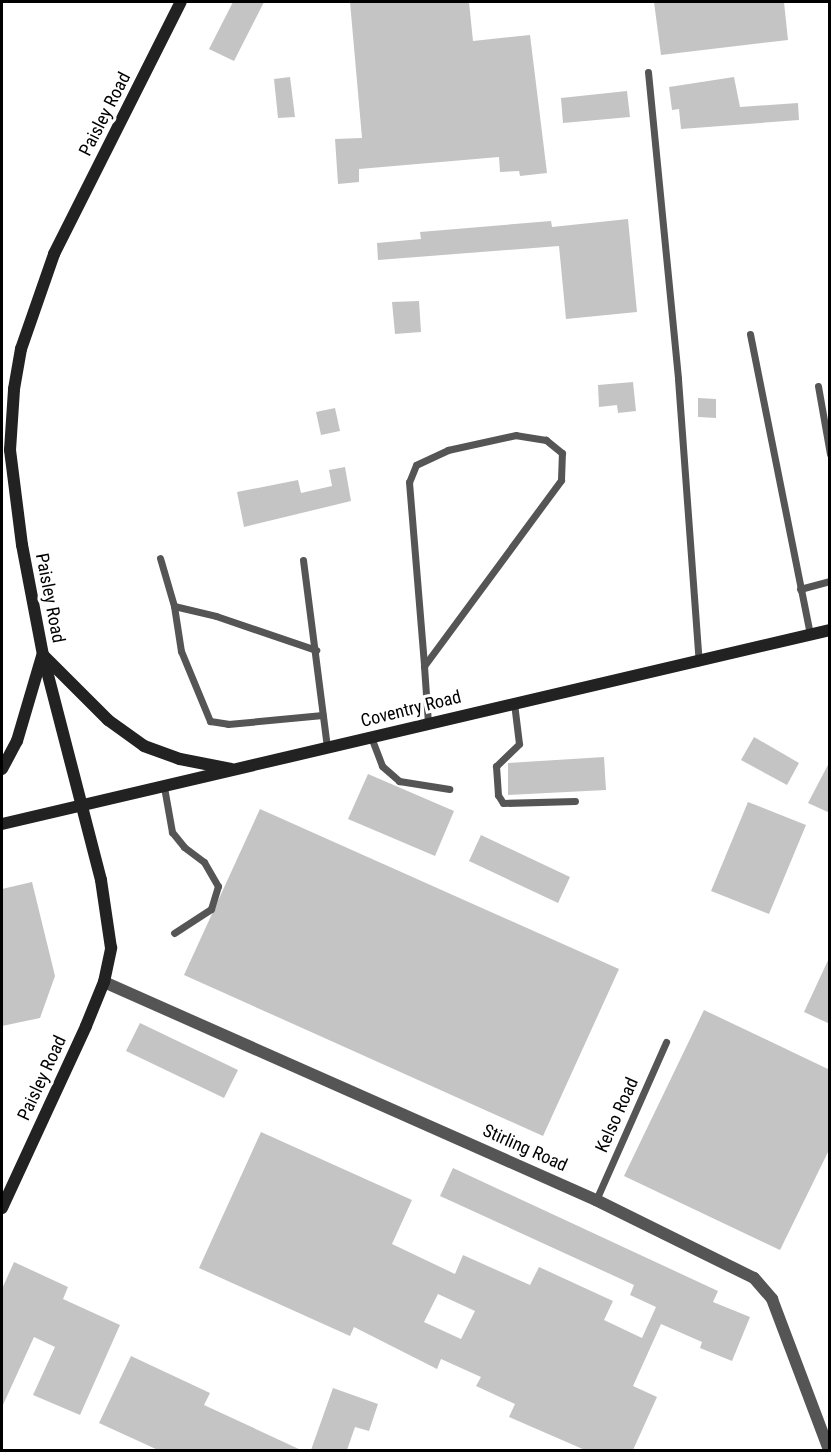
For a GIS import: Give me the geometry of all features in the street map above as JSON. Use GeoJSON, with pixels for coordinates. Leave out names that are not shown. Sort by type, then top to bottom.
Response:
{"type":"FeatureCollection","features":[{"type":"Feature","properties":{"kind":"main road","name":"Paisley Road"},"geometry":{"type":"LineString","coordinates":[[2,1208],[105,982],[111,931],[83,805],[43,655],[11,481],[11,421],[21,349],[54,254],[181,2]]}},
{"type":"Feature","properties":{"kind":"main road","name":"Coventry Road"},"geometry":{"type":"LineString","coordinates":[[2,824],[237,771],[428,723],[830,630]]}},
{"type":"Feature","properties":{"kind":"main road"},"geometry":{"type":"LineString","coordinates":[[2,769],[17,741],[43,655],[108,720],[144,746],[180,759],[237,771]]}},
{"type":"Feature","properties":{"kind":"street","name":"Stirling Road"},"geometry":{"type":"LineString","coordinates":[[105,982],[596,1200],[741,1270],[763,1286],[772,1299],[829,1450]]}},
{"type":"Feature","properties":{"kind":"lane"},"geometry":{"type":"LineString","coordinates":[[648,72],[678,380],[699,662]]}},
{"type":"Feature","properties":{"kind":"lane"},"geometry":{"type":"LineString","coordinates":[[750,334],[810,635]]}},
{"type":"Feature","properties":{"kind":"lane"},"geometry":{"type":"LineString","coordinates":[[818,386],[830,454]]}},
{"type":"Feature","properties":{"kind":"lane"},"geometry":{"type":"LineString","coordinates":[[424,666],[561,480],[562,453],[546,440],[516,435],[448,450],[416,465],[409,482],[428,723]]}},
{"type":"Feature","properties":{"kind":"lane"},"geometry":{"type":"LineString","coordinates":[[160,558],[174,606],[181,651],[210,720],[228,724],[323,715]]}},
{"type":"Feature","properties":{"kind":"lane"},"geometry":{"type":"LineString","coordinates":[[303,560],[327,748]]}},
{"type":"Feature","properties":{"kind":"lane"},"geometry":{"type":"LineString","coordinates":[[800,589],[830,581]]}},
{"type":"Feature","properties":{"kind":"lane"},"geometry":{"type":"LineString","coordinates":[[174,606],[216,616],[316,650]]}},
{"type":"Feature","properties":{"kind":"lane"},"geometry":{"type":"LineString","coordinates":[[514,703],[520,736],[515,749],[496,766],[498,795],[503,803],[575,801]]}},
{"type":"Feature","properties":{"kind":"lane"},"geometry":{"type":"LineString","coordinates":[[371,737],[382,766],[399,781],[449,789]]}},
{"type":"Feature","properties":{"kind":"lane"},"geometry":{"type":"LineString","coordinates":[[164,787],[172,832],[184,847],[204,862],[218,886],[211,909],[174,933]]}},
{"type":"Feature","properties":{"kind":"lane","name":"Kelso Road"},"geometry":{"type":"LineString","coordinates":[[596,1200],[666,1042]]}},
{"type":"Feature","properties":{"kind":"building"},"geometry":{"type":"Polygon","coordinates":[[[233,2],[264,2],[234,61],[209,49],[233,2]]]}},
{"type":"Feature","properties":{"kind":"building"},"geometry":{"type":"Polygon","coordinates":[[[350,2],[469,2],[473,41],[530,35],[547,173],[520,176],[519,171],[500,172],[499,157],[359,169],[359,182],[338,184],[335,139],[362,138],[350,2]]]}},
{"type":"Feature","properties":{"kind":"building"},"geometry":{"type":"Polygon","coordinates":[[[654,2],[784,2],[788,40],[661,55],[654,2]]]}},
{"type":"Feature","properties":{"kind":"building"},"geometry":{"type":"Polygon","coordinates":[[[290,77],[295,117],[278,118],[274,79],[290,77]]]}},
{"type":"Feature","properties":{"kind":"building"},"geometry":{"type":"Polygon","coordinates":[[[734,77],[740,107],[798,103],[799,120],[681,129],[679,109],[672,110],[669,87],[734,77]]]}},
{"type":"Feature","properties":{"kind":"building"},"geometry":{"type":"Polygon","coordinates":[[[627,91],[630,117],[563,123],[561,98],[627,91]]]}},
{"type":"Feature","properties":{"kind":"building"},"geometry":{"type":"Polygon","coordinates":[[[628,219],[637,312],[566,319],[559,246],[378,260],[377,243],[421,239],[420,232],[551,221],[552,227],[628,219]]]}},
{"type":"Feature","properties":{"kind":"building"},"geometry":{"type":"Polygon","coordinates":[[[419,301],[421,332],[395,334],[392,302],[419,301]]]}},
{"type":"Feature","properties":{"kind":"building"},"geometry":{"type":"Polygon","coordinates":[[[633,382],[636,411],[618,413],[617,405],[599,407],[598,385],[633,382]]]}},
{"type":"Feature","properties":{"kind":"building"},"geometry":{"type":"Polygon","coordinates":[[[698,398],[716,399],[716,418],[698,417],[698,398]]]}},
{"type":"Feature","properties":{"kind":"building"},"geometry":{"type":"Polygon","coordinates":[[[335,408],[340,431],[321,435],[316,412],[335,408]]]}},
{"type":"Feature","properties":{"kind":"building"},"geometry":{"type":"Polygon","coordinates":[[[345,467],[351,501],[244,527],[237,492],[298,480],[301,493],[332,486],[329,470],[345,467]]]}},
{"type":"Feature","properties":{"kind":"building"},"geometry":{"type":"Polygon","coordinates":[[[754,737],[799,763],[787,785],[741,760],[754,737]]]}},
{"type":"Feature","properties":{"kind":"building"},"geometry":{"type":"Polygon","coordinates":[[[604,757],[606,790],[508,795],[508,763],[604,757]]]}},
{"type":"Feature","properties":{"kind":"building"},"geometry":{"type":"Polygon","coordinates":[[[830,761],[830,813],[808,803],[830,761]]]}},
{"type":"Feature","properties":{"kind":"building"},"geometry":{"type":"Polygon","coordinates":[[[368,774],[454,811],[435,856],[348,819],[368,774]]]}},
{"type":"Feature","properties":{"kind":"building"},"geometry":{"type":"Polygon","coordinates":[[[748,802],[806,825],[769,914],[711,891],[748,802]]]}},
{"type":"Feature","properties":{"kind":"building"},"geometry":{"type":"Polygon","coordinates":[[[260,809],[619,969],[543,1136],[184,975],[260,809]]]}},
{"type":"Feature","properties":{"kind":"building"},"geometry":{"type":"Polygon","coordinates":[[[481,835],[570,877],[558,903],[469,861],[481,835]]]}},
{"type":"Feature","properties":{"kind":"building"},"geometry":{"type":"Polygon","coordinates":[[[32,882],[55,976],[40,1018],[2,1026],[2,889],[32,882]]]}},
{"type":"Feature","properties":{"kind":"building"},"geometry":{"type":"Polygon","coordinates":[[[830,956],[830,1024],[804,1012],[830,956]]]}},
{"type":"Feature","properties":{"kind":"building"},"geometry":{"type":"Polygon","coordinates":[[[704,1010],[830,1070],[830,1148],[780,1250],[624,1176],[704,1010]]]}},
{"type":"Feature","properties":{"kind":"building"},"geometry":{"type":"Polygon","coordinates":[[[140,1023],[238,1070],[224,1098],[126,1051],[140,1023]]]}},
{"type":"Feature","properties":{"kind":"building"},"geometry":{"type":"Polygon","coordinates":[[[261,1132],[412,1200],[392,1244],[455,1274],[463,1255],[530,1285],[539,1267],[613,1301],[604,1320],[642,1338],[656,1307],[630,1295],[634,1285],[440,1196],[453,1168],[718,1291],[713,1302],[750,1317],[732,1361],[700,1348],[702,1342],[661,1324],[633,1386],[657,1397],[633,1450],[585,1450],[509,1417],[515,1404],[476,1386],[481,1377],[441,1359],[437,1369],[354,1327],[350,1336],[199,1268],[261,1132]],[[438,1294],[424,1322],[461,1339],[475,1311],[438,1294]]]}},
{"type":"Feature","properties":{"kind":"building"},"geometry":{"type":"Polygon","coordinates":[[[14,1262],[68,1287],[63,1299],[120,1325],[80,1415],[33,1395],[55,1347],[34,1337],[2,1407],[2,1289],[14,1262]]]}},
{"type":"Feature","properties":{"kind":"building"},"geometry":{"type":"Polygon","coordinates":[[[131,1356],[210,1393],[204,1405],[301,1450],[158,1450],[99,1423],[131,1356]]]}},
{"type":"Feature","properties":{"kind":"building"},"geometry":{"type":"Polygon","coordinates":[[[333,1388],[378,1404],[369,1431],[355,1427],[347,1450],[311,1450],[333,1388]]]}}]}
